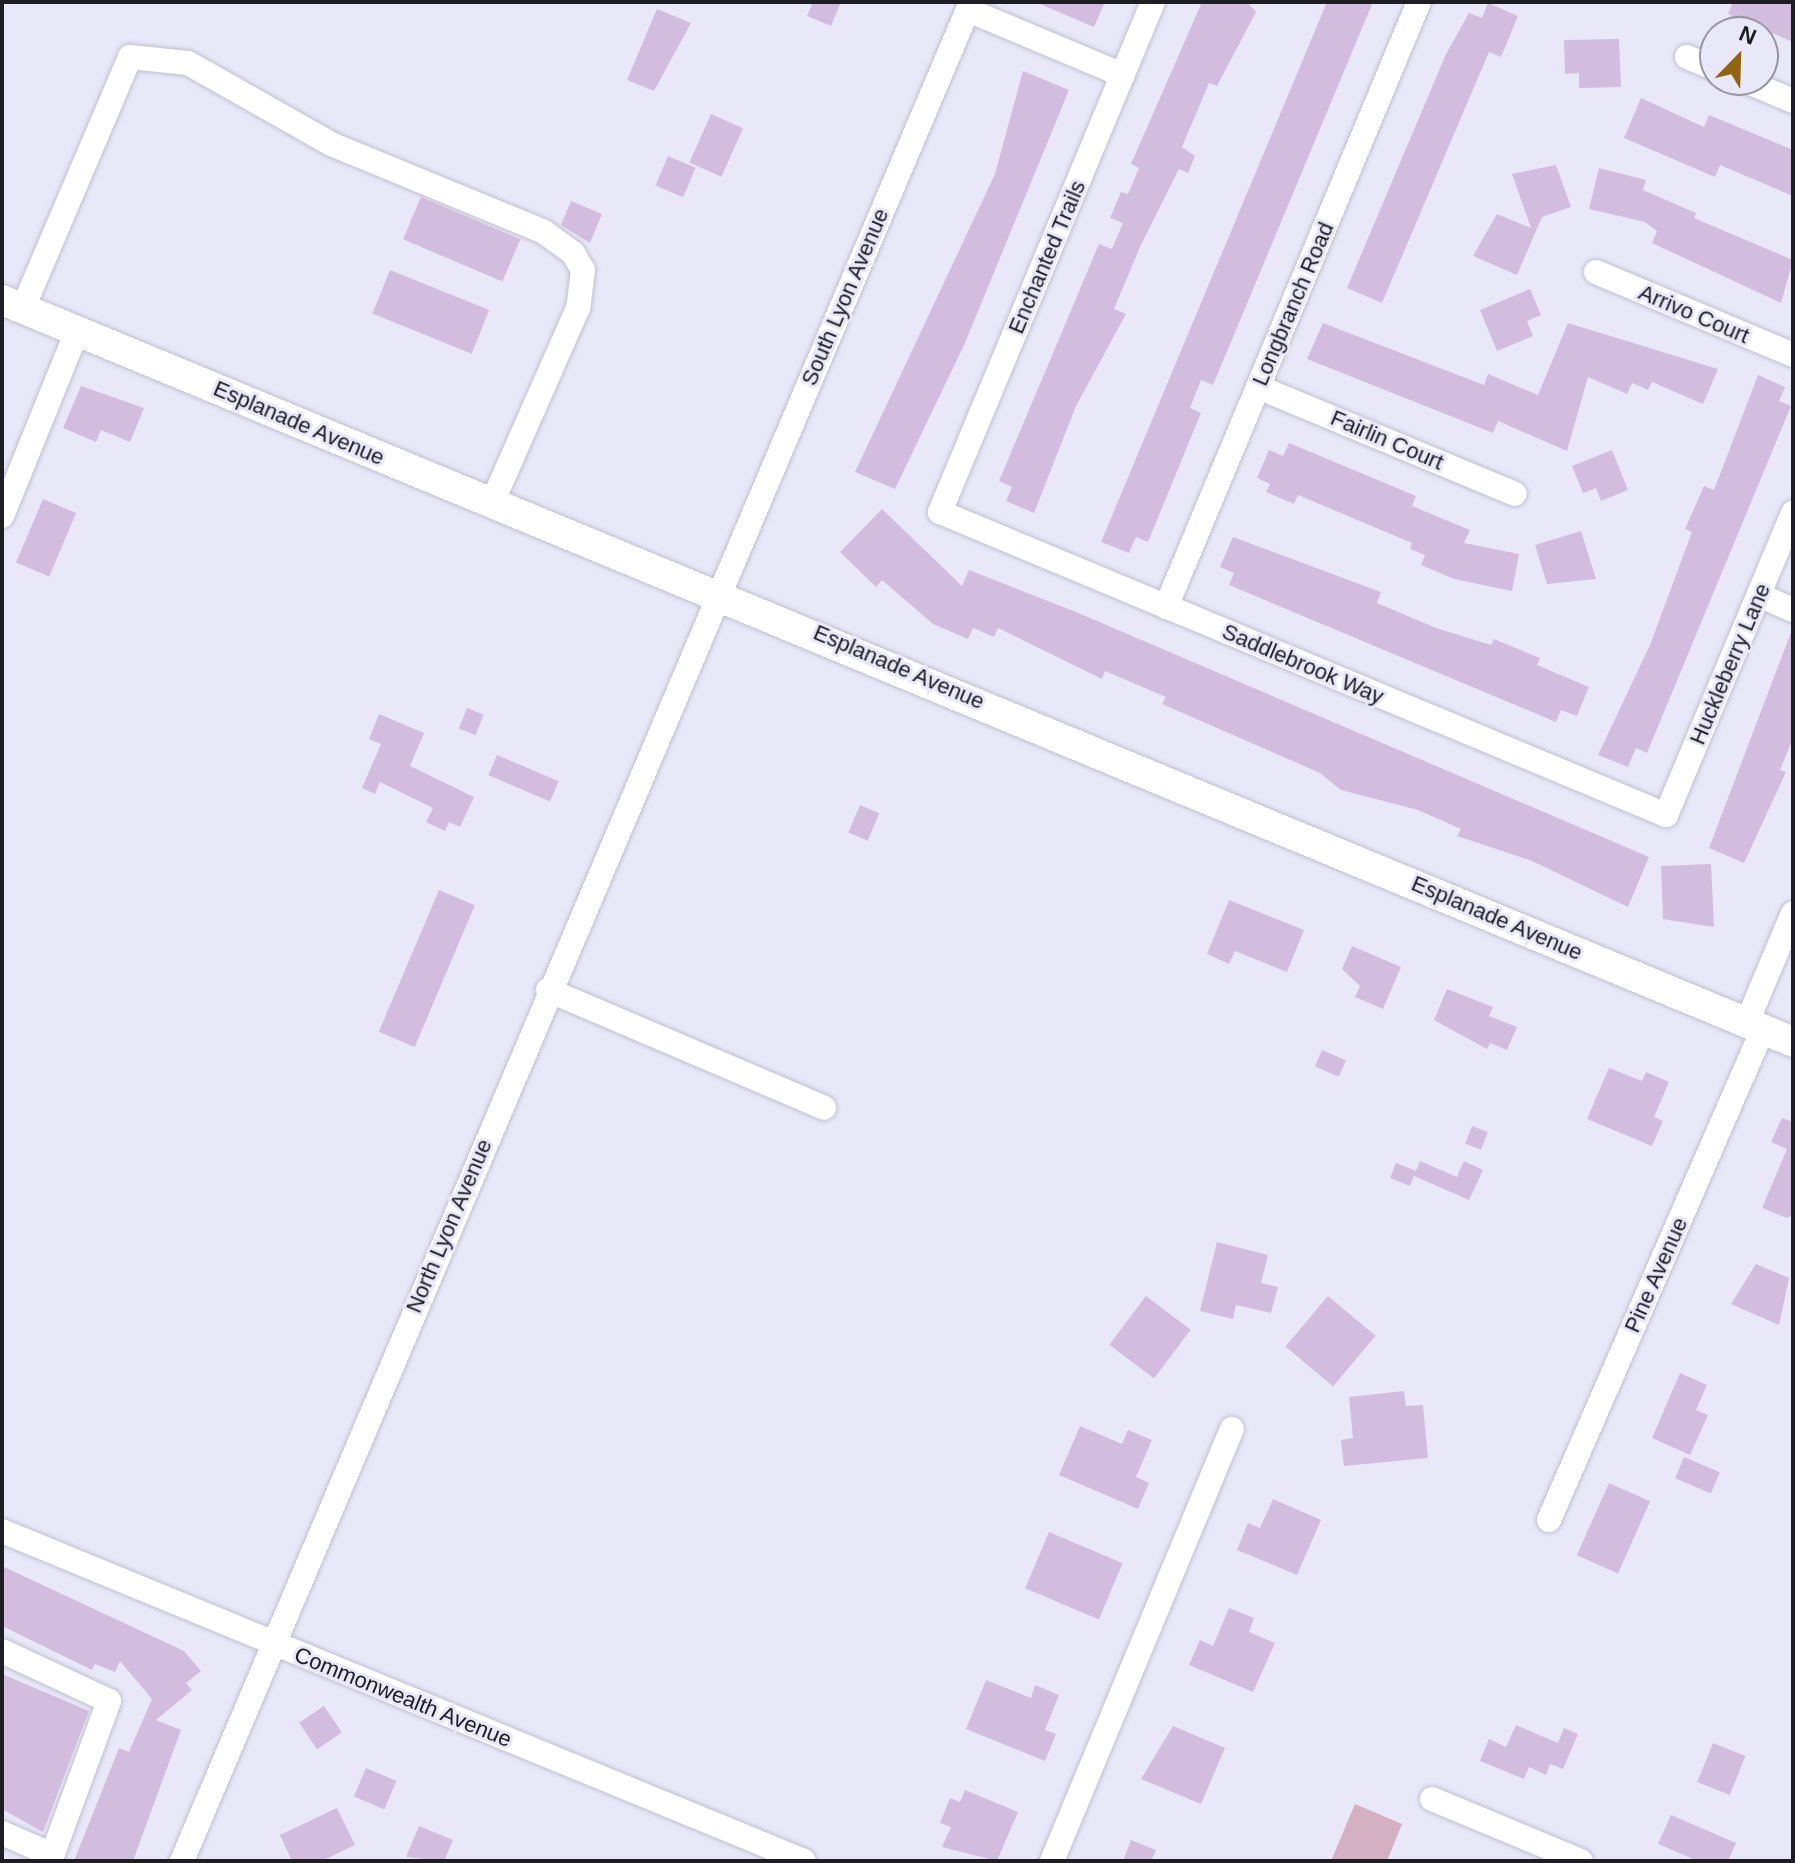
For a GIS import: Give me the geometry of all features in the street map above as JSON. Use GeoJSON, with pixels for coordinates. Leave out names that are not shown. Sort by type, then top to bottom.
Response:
{"type":"FeatureCollection","features":[{"type":"Feature","properties":{"kind":"main road","name":"Esplanade Avenue"},"geometry":{"type":"LineString","coordinates":[[12,304],[492,503],[717,592],[1793,1042]]}},
{"type":"Feature","properties":{"kind":"street","name":"Enchanted Trails"},"geometry":{"type":"LineString","coordinates":[[940,512],[1153,2]]}},
{"type":"Feature","properties":{"kind":"street","name":"Longbranch Road"},"geometry":{"type":"LineString","coordinates":[[1166,607],[1419,2]]}},
{"type":"Feature","properties":{"kind":"street"},"geometry":{"type":"LineString","coordinates":[[969,6],[1123,75]]}},
{"type":"Feature","properties":{"kind":"street","name":"South Lyon Avenue"},"geometry":{"type":"LineString","coordinates":[[717,592],[969,6]]}},
{"type":"Feature","properties":{"kind":"street"},"geometry":{"type":"LineString","coordinates":[[12,304],[130,57],[188,63],[331,144],[544,232],[573,253],[583,270],[578,308],[492,503]]}},
{"type":"Feature","properties":{"kind":"street"},"geometry":{"type":"LineString","coordinates":[[1687,57],[1699,62]]}},
{"type":"Feature","properties":{"kind":"street","name":"Arrivo Court"},"geometry":{"type":"LineString","coordinates":[[1596,272],[1793,355]]}},
{"type":"Feature","properties":{"kind":"street"},"geometry":{"type":"LineString","coordinates":[[2,516],[77,331]]}},
{"type":"Feature","properties":{"kind":"street","name":"Fairlin Court"},"geometry":{"type":"LineString","coordinates":[[1258,387],[1515,494]]}},
{"type":"Feature","properties":{"kind":"street","name":"Saddlebrook Way"},"geometry":{"type":"LineString","coordinates":[[940,512],[1666,815]]}},
{"type":"Feature","properties":{"kind":"street","name":"Huckleberry Lane"},"geometry":{"type":"LineString","coordinates":[[1666,815],[1793,513]]}},
{"type":"Feature","properties":{"kind":"street","name":"North Lyon Avenue"},"geometry":{"type":"LineString","coordinates":[[182,1861],[717,592]]}},
{"type":"Feature","properties":{"kind":"street"},"geometry":{"type":"LineString","coordinates":[[1759,595],[1793,610]]}},
{"type":"Feature","properties":{"kind":"street","name":"Pine Avenue"},"geometry":{"type":"LineString","coordinates":[[1549,1520],[1755,1026],[1793,913]]}},
{"type":"Feature","properties":{"kind":"street"},"geometry":{"type":"LineString","coordinates":[[548,990],[824,1108]]}},
{"type":"Feature","properties":{"kind":"street"},"geometry":{"type":"LineString","coordinates":[[1052,1861],[1232,1429]]}},
{"type":"Feature","properties":{"kind":"street","name":"Commonwealth Avenue"},"geometry":{"type":"LineString","coordinates":[[2,1531],[804,1861]]}},
{"type":"Feature","properties":{"kind":"street"},"geometry":{"type":"LineString","coordinates":[[2,1651],[109,1701],[51,1858],[2,1833]]}},
{"type":"Feature","properties":{"kind":"street"},"geometry":{"type":"LineString","coordinates":[[1432,1799],[1581,1861]]}},
{"type":"Feature","properties":{"kind":"shaded area"},"geometry":{"type":"Polygon","coordinates":[[[1355,1804],[1402,1824],[1387,1861],[1331,1861],[1355,1804]]]}},
{"type":"Feature","properties":{"kind":"building"},"geometry":{"type":"Polygon","coordinates":[[[813,2],[841,2],[831,26],[807,16],[813,2]]]}},
{"type":"Feature","properties":{"kind":"building"},"geometry":{"type":"Polygon","coordinates":[[[1035,2],[1105,2],[1094,27],[1035,2]]]}},
{"type":"Feature","properties":{"kind":"building"},"geometry":{"type":"Polygon","coordinates":[[[1202,2],[1247,2],[1256,12],[1217,86],[1209,83],[1182,147],[1195,156],[1188,173],[1179,169],[1140,247],[1114,309],[1126,314],[1076,406],[1034,513],[1006,501],[1012,487],[999,481],[1099,244],[1112,249],[1123,223],[1110,218],[1121,192],[1128,194],[1139,168],[1131,164],[1202,2]]]}},
{"type":"Feature","properties":{"kind":"building"},"geometry":{"type":"Polygon","coordinates":[[[1327,2],[1373,2],[1213,385],[1201,380],[1190,408],[1201,413],[1148,542],[1136,537],[1129,553],[1101,542],[1327,2]]]}},
{"type":"Feature","properties":{"kind":"building"},"geometry":{"type":"Polygon","coordinates":[[[1733,2],[1793,2],[1793,42],[1779,36],[1779,16],[1728,14],[1733,2]]]}},
{"type":"Feature","properties":{"kind":"building"},"geometry":{"type":"Polygon","coordinates":[[[1488,3],[1518,16],[1501,57],[1489,52],[1382,303],[1347,288],[1446,54],[1469,13],[1482,18],[1488,3]]]}},
{"type":"Feature","properties":{"kind":"building"},"geometry":{"type":"Polygon","coordinates":[[[657,9],[691,23],[654,91],[627,80],[657,9]]]}},
{"type":"Feature","properties":{"kind":"building"},"geometry":{"type":"Polygon","coordinates":[[[1619,39],[1621,87],[1579,88],[1579,73],[1565,74],[1564,40],[1619,39]]]}},
{"type":"Feature","properties":{"kind":"building"},"geometry":{"type":"Polygon","coordinates":[[[1023,71],[1069,90],[965,343],[895,489],[855,472],[995,174],[1023,71]]]}},
{"type":"Feature","properties":{"kind":"building"},"geometry":{"type":"Polygon","coordinates":[[[1641,98],[1704,127],[1709,115],[1793,150],[1793,196],[1720,165],[1715,177],[1624,138],[1641,98]]]}},
{"type":"Feature","properties":{"kind":"building"},"geometry":{"type":"Polygon","coordinates":[[[711,114],[743,128],[721,177],[689,162],[711,114]]]}},
{"type":"Feature","properties":{"kind":"building"},"geometry":{"type":"Polygon","coordinates":[[[668,156],[696,168],[683,197],[655,185],[668,156]]]}},
{"type":"Feature","properties":{"kind":"building"},"geometry":{"type":"Polygon","coordinates":[[[1556,165],[1571,207],[1542,217],[1517,275],[1473,256],[1497,214],[1531,228],[1512,174],[1556,165]]]}},
{"type":"Feature","properties":{"kind":"building"},"geometry":{"type":"Polygon","coordinates":[[[1599,168],[1646,180],[1643,190],[1696,213],[1694,218],[1793,260],[1781,303],[1652,243],[1657,231],[1645,222],[1589,209],[1599,168]]]}},
{"type":"Feature","properties":{"kind":"building"},"geometry":{"type":"Polygon","coordinates":[[[421,197],[520,239],[502,282],[403,239],[421,197]]]}},
{"type":"Feature","properties":{"kind":"building"},"geometry":{"type":"Polygon","coordinates":[[[571,201],[602,214],[590,243],[561,225],[571,201]]]}},
{"type":"Feature","properties":{"kind":"building"},"geometry":{"type":"Polygon","coordinates":[[[390,270],[489,310],[472,354],[372,314],[390,270]]]}},
{"type":"Feature","properties":{"kind":"building"},"geometry":{"type":"Polygon","coordinates":[[[1530,289],[1541,315],[1527,321],[1533,336],[1497,351],[1480,310],[1530,289]]]}},
{"type":"Feature","properties":{"kind":"building"},"geometry":{"type":"Polygon","coordinates":[[[1323,323],[1484,385],[1488,374],[1538,395],[1568,323],[1718,369],[1703,404],[1652,382],[1648,390],[1632,383],[1627,394],[1588,377],[1567,451],[1498,421],[1493,433],[1307,359],[1323,323]]]}},
{"type":"Feature","properties":{"kind":"building"},"geometry":{"type":"Polygon","coordinates":[[[1758,375],[1785,387],[1779,401],[1791,406],[1647,753],[1636,748],[1628,767],[1598,755],[1650,645],[1692,532],[1685,529],[1704,486],[1714,490],[1758,375]]]}},
{"type":"Feature","properties":{"kind":"building"},"geometry":{"type":"Polygon","coordinates":[[[81,386],[144,408],[130,442],[101,430],[96,442],[63,428],[81,386]]]}},
{"type":"Feature","properties":{"kind":"building"},"geometry":{"type":"Polygon","coordinates":[[[1289,443],[1416,496],[1412,506],[1470,530],[1464,543],[1519,554],[1512,591],[1454,579],[1421,565],[1425,555],[1410,549],[1412,543],[1298,495],[1294,504],[1266,492],[1270,484],[1257,478],[1269,450],[1283,456],[1289,443]]]}},
{"type":"Feature","properties":{"kind":"building"},"geometry":{"type":"Polygon","coordinates":[[[1612,450],[1628,490],[1601,501],[1596,488],[1583,493],[1572,466],[1612,450]]]}},
{"type":"Feature","properties":{"kind":"building"},"geometry":{"type":"Polygon","coordinates":[[[43,499],[76,513],[49,577],[16,563],[43,499]]]}},
{"type":"Feature","properties":{"kind":"building"},"geometry":{"type":"Polygon","coordinates":[[[882,509],[962,586],[969,570],[1076,612],[1649,857],[1628,907],[1532,861],[1457,836],[1461,829],[1418,810],[1341,790],[1320,773],[1162,704],[1166,697],[1105,671],[1102,679],[998,628],[994,637],[973,628],[968,639],[933,624],[882,580],[876,587],[840,552],[882,509]]]}},
{"type":"Feature","properties":{"kind":"building"},"geometry":{"type":"Polygon","coordinates":[[[1581,531],[1596,579],[1547,584],[1535,545],[1581,531]]]}},
{"type":"Feature","properties":{"kind":"building"},"geometry":{"type":"Polygon","coordinates":[[[1233,537],[1381,592],[1377,603],[1436,628],[1491,645],[1494,639],[1540,658],[1537,665],[1589,687],[1577,716],[1561,710],[1556,722],[1229,585],[1234,573],[1220,567],[1233,537]]]}},
{"type":"Feature","properties":{"kind":"building"},"geometry":{"type":"Polygon","coordinates":[[[1793,627],[1793,738],[1780,770],[1786,772],[1744,863],[1709,848],[1793,627]]]}},
{"type":"Feature","properties":{"kind":"building"},"geometry":{"type":"Polygon","coordinates":[[[467,708],[484,715],[475,735],[459,728],[467,708]]]}},
{"type":"Feature","properties":{"kind":"building"},"geometry":{"type":"Polygon","coordinates":[[[379,714],[424,733],[410,766],[474,797],[460,827],[449,822],[445,831],[426,822],[433,808],[380,782],[375,794],[362,788],[381,744],[369,739],[379,714]]]}},
{"type":"Feature","properties":{"kind":"building"},"geometry":{"type":"Polygon","coordinates":[[[497,755],[559,781],[550,801],[488,775],[497,755]]]}},
{"type":"Feature","properties":{"kind":"building"},"geometry":{"type":"Polygon","coordinates":[[[860,805],[879,813],[868,841],[848,833],[860,805]]]}},
{"type":"Feature","properties":{"kind":"building"},"geometry":{"type":"Polygon","coordinates":[[[1711,864],[1714,927],[1663,919],[1661,866],[1711,864]]]}},
{"type":"Feature","properties":{"kind":"building"},"geometry":{"type":"Polygon","coordinates":[[[439,890],[475,905],[415,1047],[379,1032],[439,890]]]}},
{"type":"Feature","properties":{"kind":"building"},"geometry":{"type":"Polygon","coordinates":[[[1229,900],[1304,930],[1287,972],[1235,951],[1229,964],[1207,954],[1229,900]]]}},
{"type":"Feature","properties":{"kind":"building"},"geometry":{"type":"Polygon","coordinates":[[[1352,946],[1401,967],[1383,1009],[1355,997],[1360,986],[1342,969],[1352,946]]]}},
{"type":"Feature","properties":{"kind":"building"},"geometry":{"type":"Polygon","coordinates":[[[1447,989],[1493,1007],[1489,1016],[1517,1027],[1507,1050],[1490,1043],[1487,1049],[1434,1020],[1447,989]]]}},
{"type":"Feature","properties":{"kind":"building"},"geometry":{"type":"Polygon","coordinates":[[[1322,1050],[1346,1060],[1339,1077],[1315,1067],[1322,1050]]]}},
{"type":"Feature","properties":{"kind":"building"},"geometry":{"type":"Polygon","coordinates":[[[1609,1068],[1642,1081],[1646,1072],[1669,1082],[1654,1117],[1663,1121],[1652,1146],[1587,1119],[1609,1068]]]}},
{"type":"Feature","properties":{"kind":"building"},"geometry":{"type":"Polygon","coordinates":[[[1782,1118],[1793,1122],[1793,1214],[1787,1218],[1762,1208],[1787,1149],[1771,1142],[1782,1118]]]}},
{"type":"Feature","properties":{"kind":"building"},"geometry":{"type":"Polygon","coordinates":[[[1472,1126],[1488,1132],[1481,1150],[1465,1144],[1472,1126]]]}},
{"type":"Feature","properties":{"kind":"building"},"geometry":{"type":"Polygon","coordinates":[[[1420,1161],[1457,1177],[1464,1161],[1483,1170],[1469,1200],[1414,1176],[1410,1186],[1390,1178],[1396,1163],[1416,1171],[1420,1161]]]}},
{"type":"Feature","properties":{"kind":"building"},"geometry":{"type":"Polygon","coordinates":[[[1217,1242],[1268,1255],[1261,1283],[1278,1287],[1271,1313],[1236,1305],[1233,1319],[1200,1311],[1217,1242]]]}},
{"type":"Feature","properties":{"kind":"building"},"geometry":{"type":"Polygon","coordinates":[[[1756,1264],[1789,1278],[1779,1325],[1731,1304],[1756,1264]]]}},
{"type":"Feature","properties":{"kind":"building"},"geometry":{"type":"Polygon","coordinates":[[[1146,1296],[1191,1330],[1154,1378],[1109,1345],[1146,1296]]]}},
{"type":"Feature","properties":{"kind":"building"},"geometry":{"type":"Polygon","coordinates":[[[1328,1296],[1375,1336],[1333,1386],[1286,1347],[1328,1296]]]}},
{"type":"Feature","properties":{"kind":"building"},"geometry":{"type":"Polygon","coordinates":[[[1680,1373],[1707,1385],[1696,1410],[1708,1415],[1690,1455],[1652,1438],[1680,1373]]]}},
{"type":"Feature","properties":{"kind":"building"},"geometry":{"type":"Polygon","coordinates":[[[1404,1391],[1406,1406],[1423,1405],[1428,1458],[1344,1466],[1341,1440],[1353,1438],[1349,1397],[1404,1391]]]}},
{"type":"Feature","properties":{"kind":"building"},"geometry":{"type":"Polygon","coordinates":[[[1080,1426],[1122,1444],[1128,1430],[1152,1440],[1136,1477],[1149,1483],[1138,1509],[1059,1475],[1080,1426]]]}},
{"type":"Feature","properties":{"kind":"building"},"geometry":{"type":"Polygon","coordinates":[[[1684,1457],[1720,1472],[1711,1493],[1675,1478],[1684,1457]]]}},
{"type":"Feature","properties":{"kind":"building"},"geometry":{"type":"Polygon","coordinates":[[[1609,1483],[1650,1501],[1618,1573],[1577,1555],[1609,1483]]]}},
{"type":"Feature","properties":{"kind":"building"},"geometry":{"type":"Polygon","coordinates":[[[1273,1499],[1321,1520],[1297,1575],[1237,1550],[1248,1523],[1260,1528],[1273,1499]]]}},
{"type":"Feature","properties":{"kind":"building"},"geometry":{"type":"Polygon","coordinates":[[[1049,1532],[1123,1563],[1099,1619],[1025,1588],[1049,1532]]]}},
{"type":"Feature","properties":{"kind":"building"},"geometry":{"type":"Polygon","coordinates":[[[2,1566],[184,1651],[201,1671],[186,1683],[192,1690],[156,1720],[181,1730],[133,1861],[74,1861],[119,1748],[129,1752],[152,1699],[120,1661],[115,1672],[95,1664],[92,1670],[2,1626],[2,1566]]]}},
{"type":"Feature","properties":{"kind":"building"},"geometry":{"type":"Polygon","coordinates":[[[1229,1608],[1254,1618],[1249,1632],[1275,1643],[1253,1692],[1189,1665],[1200,1640],[1213,1646],[1229,1608]]]}},
{"type":"Feature","properties":{"kind":"building"},"geometry":{"type":"Polygon","coordinates":[[[2,1674],[89,1711],[43,1832],[2,1809],[2,1674]]]}},
{"type":"Feature","properties":{"kind":"building"},"geometry":{"type":"Polygon","coordinates":[[[986,1680],[1031,1698],[1035,1685],[1059,1695],[1045,1730],[1056,1734],[1045,1761],[966,1729],[986,1680]]]}},
{"type":"Feature","properties":{"kind":"building"},"geometry":{"type":"Polygon","coordinates":[[[324,1706],[342,1733],[317,1749],[299,1723],[324,1706]]]}},
{"type":"Feature","properties":{"kind":"building"},"geometry":{"type":"Polygon","coordinates":[[[1516,1725],[1558,1743],[1564,1728],[1578,1734],[1563,1769],[1550,1764],[1546,1775],[1529,1767],[1524,1779],[1480,1761],[1489,1739],[1506,1747],[1516,1725]]]}},
{"type":"Feature","properties":{"kind":"building"},"geometry":{"type":"Polygon","coordinates":[[[1173,1726],[1225,1748],[1201,1804],[1141,1779],[1173,1726]]]}},
{"type":"Feature","properties":{"kind":"building"},"geometry":{"type":"Polygon","coordinates":[[[1713,1743],[1745,1756],[1730,1795],[1697,1782],[1713,1743]]]}},
{"type":"Feature","properties":{"kind":"building"},"geometry":{"type":"Polygon","coordinates":[[[366,1768],[396,1781],[384,1809],[354,1797],[366,1768]]]}},
{"type":"Feature","properties":{"kind":"building"},"geometry":{"type":"Polygon","coordinates":[[[965,1790],[1018,1812],[997,1861],[942,1847],[951,1827],[940,1823],[950,1798],[960,1802],[965,1790]]]}},
{"type":"Feature","properties":{"kind":"building"},"geometry":{"type":"Polygon","coordinates":[[[337,1808],[355,1845],[322,1861],[292,1861],[280,1835],[337,1808]]]}},
{"type":"Feature","properties":{"kind":"building"},"geometry":{"type":"Polygon","coordinates":[[[1671,1815],[1736,1843],[1728,1861],[1698,1861],[1658,1844],[1671,1815]]]}},
{"type":"Feature","properties":{"kind":"building"},"geometry":{"type":"Polygon","coordinates":[[[419,1826],[453,1840],[444,1861],[406,1857],[419,1826]]]}},
{"type":"Feature","properties":{"kind":"building"},"geometry":{"type":"Polygon","coordinates":[[[1131,1840],[1156,1850],[1151,1861],[1123,1861],[1131,1840]]]}}]}
